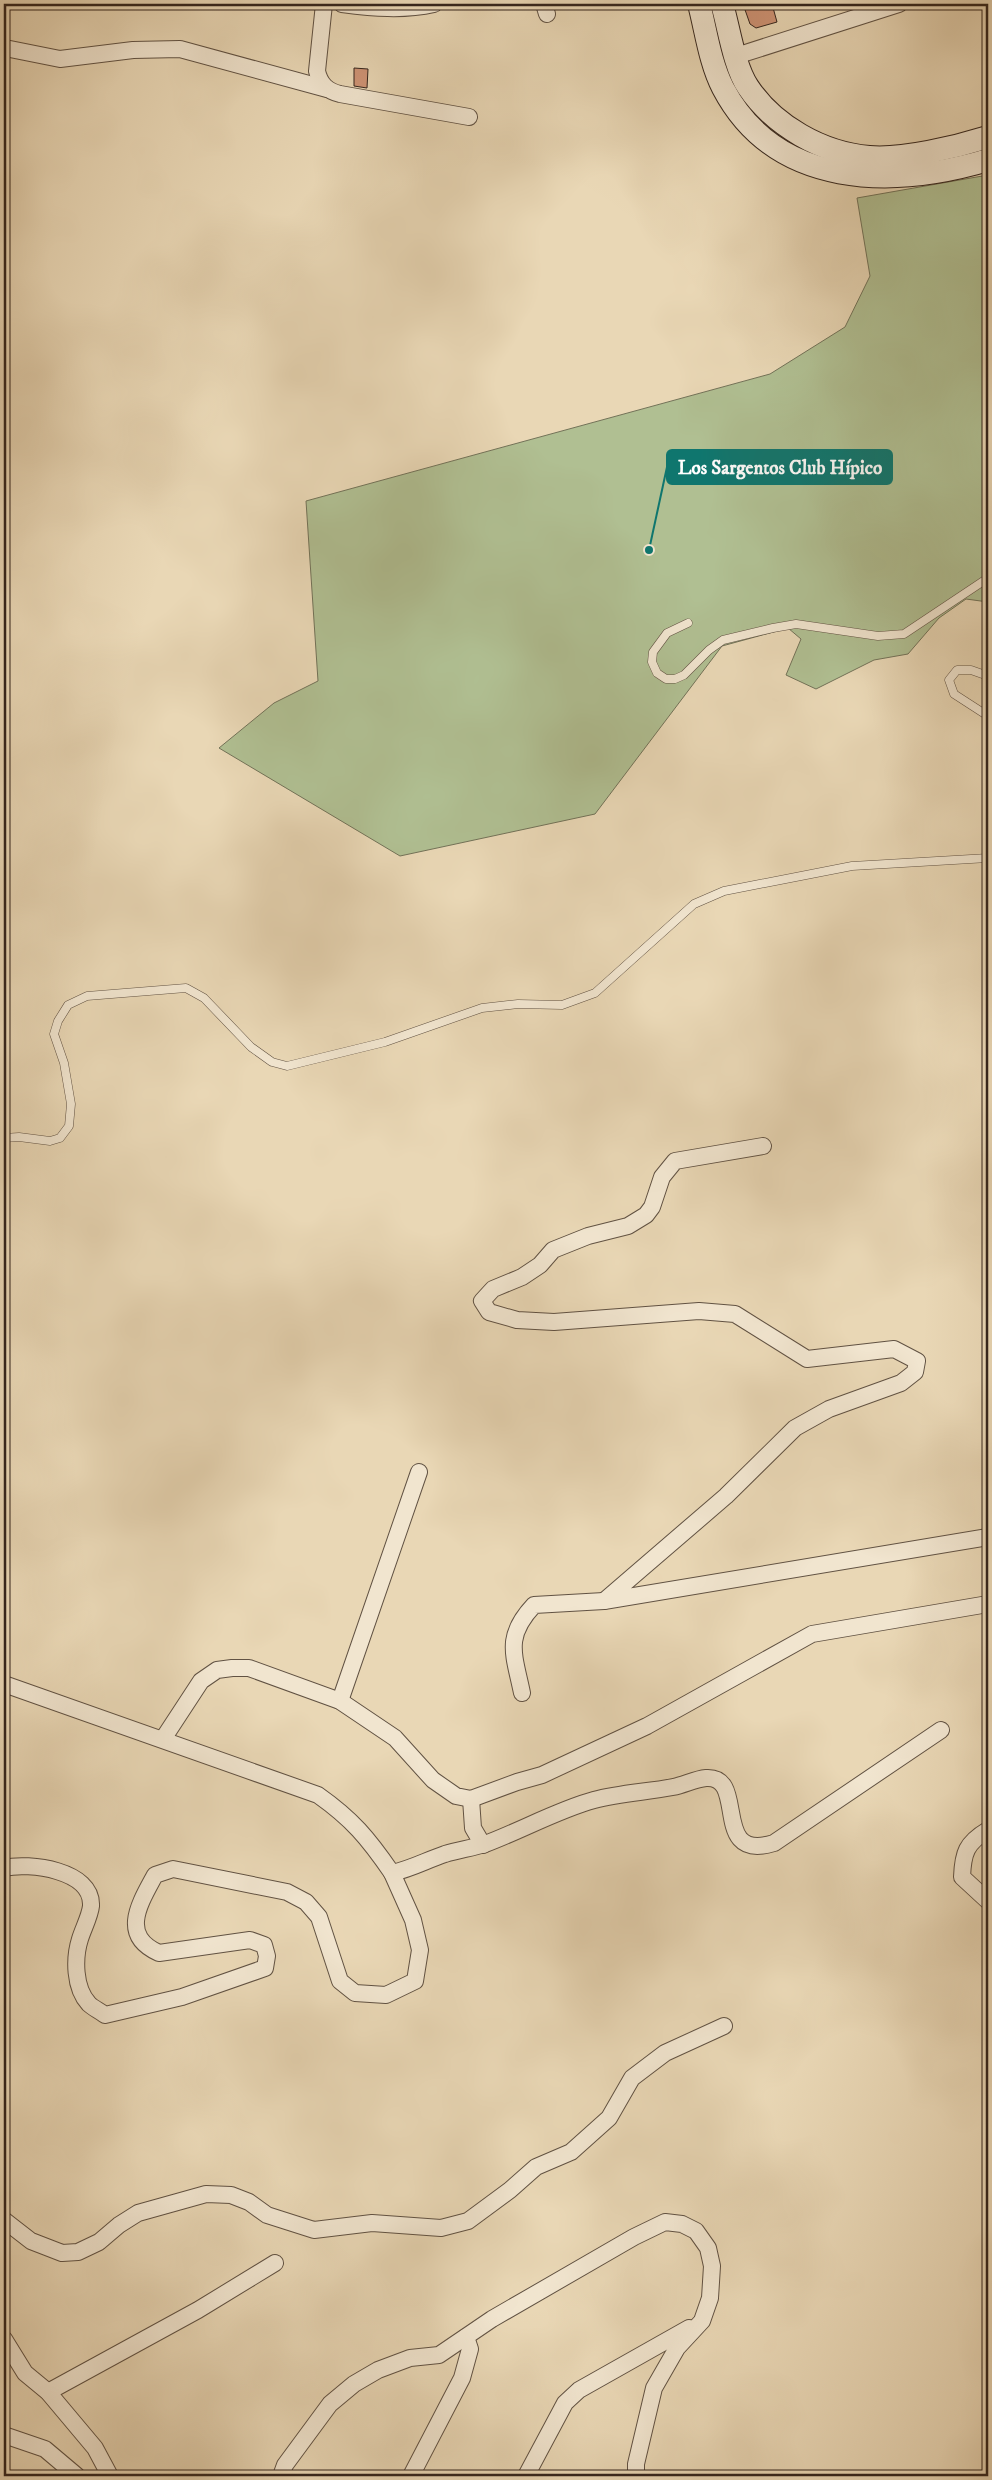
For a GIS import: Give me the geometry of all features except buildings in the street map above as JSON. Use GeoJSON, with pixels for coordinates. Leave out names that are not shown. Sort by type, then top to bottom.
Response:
{"type":"FeatureCollection","features":[{"type":"Feature","properties":{"kind":"main road"},"geometry":{"type":"LineString","coordinates":[[699,4],[722,87],[760,136],[787,153],[813,166],[850,176],[883,178],[918,175],[988,160]]}},
{"type":"Feature","properties":{"kind":"main road"},"geometry":{"type":"LineString","coordinates":[[722,4],[736,56],[748,86],[785,125],[809,140],[835,150],[870,158],[912,154],[958,146],[988,137]]}},
{"type":"Feature","properties":{"kind":"main road"},"geometry":{"type":"LineString","coordinates":[[714,63],[736,56]]}},
{"type":"Feature","properties":{"kind":"street"},"geometry":{"type":"LineString","coordinates":[[324,4],[317,71],[319,78],[327,89]]}},
{"type":"Feature","properties":{"kind":"street"},"geometry":{"type":"LineString","coordinates":[[342,4],[391,9],[417,8],[434,4]]}},
{"type":"Feature","properties":{"kind":"street"},"geometry":{"type":"LineString","coordinates":[[736,56],[899,4]]}},
{"type":"Feature","properties":{"kind":"street"},"geometry":{"type":"LineString","coordinates":[[5,48],[60,59],[133,50],[180,49],[340,94],[468,117]]}},
{"type":"Feature","properties":{"kind":"street"},"geometry":{"type":"LineString","coordinates":[[604,1601],[726,1496],[795,1428],[829,1410],[901,1383],[915,1372],[917,1361],[894,1349],[807,1359],[735,1314],[700,1311],[554,1322],[518,1320],[489,1312],[482,1301],[493,1288],[522,1277],[540,1265],[554,1250],[588,1236],[628,1226],[646,1215],[652,1207],[662,1178],[675,1161],[763,1146]]}},
{"type":"Feature","properties":{"kind":"street"},"geometry":{"type":"LineString","coordinates":[[340,1700],[419,1472]]}},
{"type":"Feature","properties":{"kind":"street"},"geometry":{"type":"LineString","coordinates":[[522,1693],[513,1646],[519,1621],[534,1605],[604,1601],[988,1537]]}},
{"type":"Feature","properties":{"kind":"street"},"geometry":{"type":"LineString","coordinates":[[163,1739],[201,1681],[217,1670],[249,1668],[340,1700],[395,1738],[433,1780],[456,1796],[471,1799],[542,1775],[647,1726],[812,1634],[988,1604]]}},
{"type":"Feature","properties":{"kind":"street"},"geometry":{"type":"LineString","coordinates":[[4,1684],[318,1794],[346,1815],[374,1846],[392,1873],[413,1920],[420,1950],[415,1980],[386,1996],[355,1993],[340,1981],[319,1917],[306,1902],[287,1892],[173,1869],[155,1875],[136,1909],[137,1936],[146,1947],[159,1953],[250,1940],[264,1945],[267,1956],[265,1968],[182,1997],[105,2015],[89,2004],[77,1985],[78,1946],[91,1906],[88,1890],[77,1881],[57,1870],[23,1865],[4,1868]]}},
{"type":"Feature","properties":{"kind":"street"},"geometry":{"type":"LineString","coordinates":[[392,1873],[406,1870],[445,1854],[483,1844],[594,1800],[676,1787],[706,1778],[715,1779],[726,1790],[738,1838],[747,1846],[758,1848],[774,1843],[941,1730]]}},
{"type":"Feature","properties":{"kind":"street"},"geometry":{"type":"LineString","coordinates":[[471,1799],[473,1828],[483,1844]]}},
{"type":"Feature","properties":{"kind":"street"},"geometry":{"type":"LineString","coordinates":[[988,1830],[976,1837],[963,1854],[962,1877],[988,1901]]}},
{"type":"Feature","properties":{"kind":"street"},"geometry":{"type":"LineString","coordinates":[[4,2220],[31,2241],[62,2253],[78,2252],[99,2242],[119,2225],[138,2213],[206,2194],[231,2195],[249,2202],[267,2215],[314,2230],[372,2223],[441,2228],[468,2221],[510,2190],[536,2167],[572,2152],[609,2118],[632,2078],[665,2053],[724,2026]]}},
{"type":"Feature","properties":{"kind":"street"},"geometry":{"type":"LineString","coordinates":[[281,2476],[286,2465],[330,2404],[354,2384],[378,2370],[410,2358],[439,2355],[492,2319],[634,2237],[664,2222],[682,2224],[696,2231],[708,2248],[712,2266],[710,2298],[702,2321],[677,2348],[654,2388],[636,2464],[636,2476]]}},
{"type":"Feature","properties":{"kind":"street"},"geometry":{"type":"LineString","coordinates":[[48,2392],[198,2310],[275,2263]]}},
{"type":"Feature","properties":{"kind":"street"},"geometry":{"type":"LineString","coordinates":[[526,2476],[565,2403],[579,2390],[702,2321]]}},
{"type":"Feature","properties":{"kind":"street"},"geometry":{"type":"LineString","coordinates":[[411,2476],[462,2378],[470,2349],[466,2337]]}},
{"type":"Feature","properties":{"kind":"street"},"geometry":{"type":"LineString","coordinates":[[4,2339],[24,2374],[48,2392],[95,2448],[110,2476]]}},
{"type":"Feature","properties":{"kind":"street"},"geometry":{"type":"LineString","coordinates":[[4,2434],[45,2449],[77,2476]]}},
{"type":"Feature","properties":{"kind":"lane"},"geometry":{"type":"LineString","coordinates":[[688,623],[667,633],[652,652],[652,662],[657,673],[666,679],[675,679],[684,675],[709,650],[724,640],[772,628],[796,624],[878,636],[904,634],[988,578]]}},
{"type":"Feature","properties":{"kind":"lane"},"geometry":{"type":"LineString","coordinates":[[988,676],[971,670],[957,670],[949,680],[954,694],[988,716]]}},
{"type":"Feature","properties":{"kind":"lane"},"geometry":{"type":"LineString","coordinates":[[4,1138],[19,1137],[50,1141],[60,1138],[69,1126],[71,1104],[64,1063],[54,1034],[58,1021],[68,1005],[87,996],[186,988],[204,998],[251,1047],[272,1062],[287,1066],[385,1042],[482,1008],[518,1004],[562,1005],[595,993],[694,904],[724,891],[852,866],[988,858]]}},
{"type":"Feature","properties":{"kind":"green space"},"geometry":{"type":"Polygon","coordinates":[[[988,175],[988,602],[966,599],[939,618],[908,654],[874,660],[816,689],[786,675],[801,639],[788,628],[722,646],[595,814],[400,856],[219,748],[274,703],[318,681],[306,501],[770,374],[845,327],[870,276],[857,198],[988,175]]]}},
{"type":"Feature","properties":{"kind":"place","name":"Los Sargentos Club Hípico"},"geometry":{"type":"Point","coordinates":[649,550]}}]}
